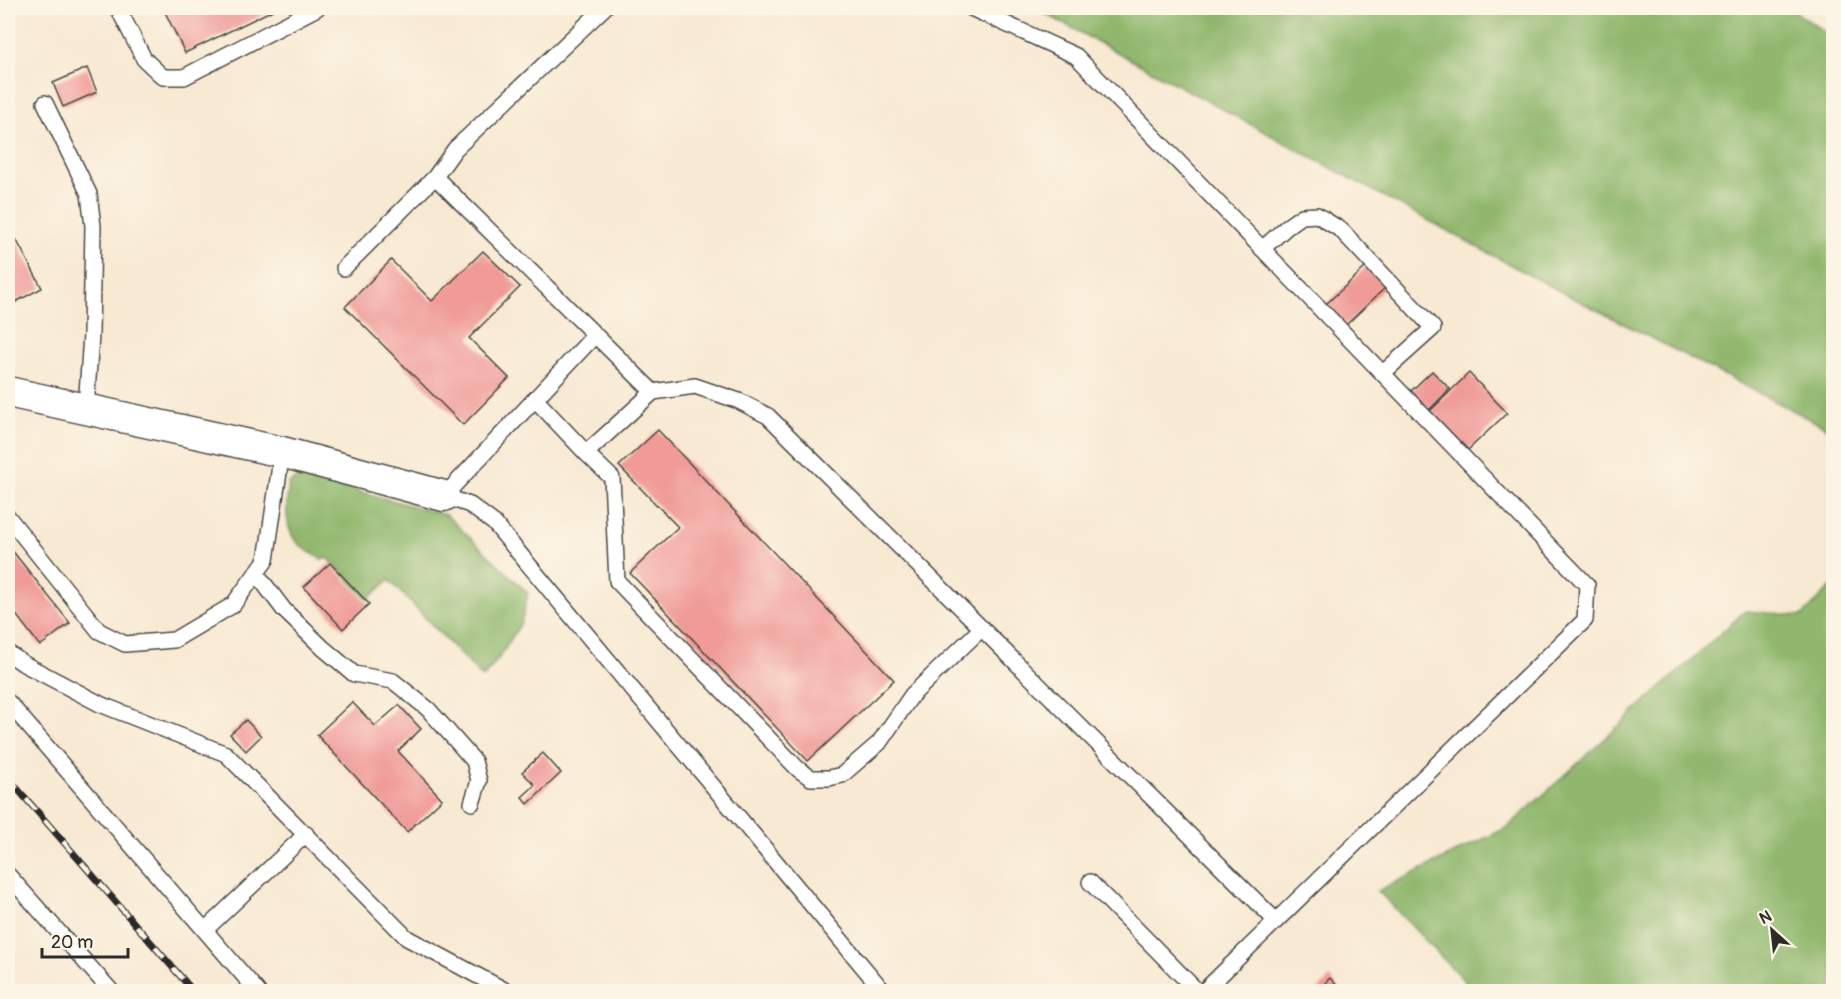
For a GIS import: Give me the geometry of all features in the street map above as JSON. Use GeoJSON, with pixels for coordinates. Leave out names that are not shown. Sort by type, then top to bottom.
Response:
{"type":"FeatureCollection","features":[{"type":"Feature","properties":{"kind":"street"},"geometry":{"type":"LineString","coordinates":[[8,392],[282,452],[444,496]]}},
{"type":"Feature","properties":{"kind":"lane"},"geometry":{"type":"LineString","coordinates":[[118,8],[144,59],[163,77],[184,77],[317,8]]}},
{"type":"Feature","properties":{"kind":"lane"},"geometry":{"type":"LineString","coordinates":[[344,268],[435,177],[455,149],[604,8]]}},
{"type":"Feature","properties":{"kind":"lane"},"geometry":{"type":"LineString","coordinates":[[971,8],[1076,56],[1587,585],[1585,620],[1203,992]]}},
{"type":"Feature","properties":{"kind":"lane"},"geometry":{"type":"LineString","coordinates":[[45,103],[89,194],[93,226],[91,335],[86,408]]}},
{"type":"Feature","properties":{"kind":"lane"},"geometry":{"type":"LineString","coordinates":[[435,177],[653,392]]}},
{"type":"Feature","properties":{"kind":"lane"},"geometry":{"type":"LineString","coordinates":[[1262,249],[1302,216],[1317,215],[1341,230],[1433,328],[1383,373]]}},
{"type":"Feature","properties":{"kind":"lane"},"geometry":{"type":"LineString","coordinates":[[595,335],[444,496],[470,506],[494,522],[884,992]]}},
{"type":"Feature","properties":{"kind":"lane"},"geometry":{"type":"LineString","coordinates":[[586,453],[653,392],[695,386],[739,401],[768,416],[1276,921]]}},
{"type":"Feature","properties":{"kind":"lane"},"geometry":{"type":"LineString","coordinates":[[535,399],[612,478],[617,580],[798,769],[811,778],[842,775],[879,743],[912,694],[982,628]]}},
{"type":"Feature","properties":{"kind":"lane"},"geometry":{"type":"LineString","coordinates":[[8,517],[99,631],[125,644],[174,640],[233,605],[266,560],[282,452]]}},
{"type":"Feature","properties":{"kind":"lane"},"geometry":{"type":"LineString","coordinates":[[256,573],[284,610],[354,674],[393,681],[428,709],[474,761],[479,781],[472,803]]}},
{"type":"Feature","properties":{"kind":"lane"},"geometry":{"type":"LineString","coordinates":[[8,653],[100,704],[226,754],[408,938],[508,992]]}},
{"type":"Feature","properties":{"kind":"lane"},"geometry":{"type":"LineString","coordinates":[[8,702],[258,992]]}},
{"type":"Feature","properties":{"kind":"lane"},"geometry":{"type":"LineString","coordinates":[[205,930],[306,834]]}},
{"type":"Feature","properties":{"kind":"lane"},"geometry":{"type":"LineString","coordinates":[[8,874],[112,992]]}},
{"type":"Feature","properties":{"kind":"lane"},"geometry":{"type":"LineString","coordinates":[[1090,882],[1198,992]]}},
{"type":"Feature","properties":{"kind":"green space"},"geometry":{"type":"Polygon","coordinates":[[[1035,8],[1790,8],[1833,38],[1833,431],[1546,284],[1035,8]]]}},
{"type":"Feature","properties":{"kind":"green space"},"geometry":{"type":"Polygon","coordinates":[[[301,476],[446,515],[528,593],[521,623],[483,678],[389,580],[368,599],[328,558],[321,559],[295,540],[287,517],[287,500],[289,483],[301,476]]]}},
{"type":"Feature","properties":{"kind":"green space"},"geometry":{"type":"Polygon","coordinates":[[[1833,585],[1833,991],[1474,991],[1378,891],[1508,827],[1745,611],[1802,616],[1833,585]]]}},
{"type":"Feature","properties":{"kind":"building"},"geometry":{"type":"Polygon","coordinates":[[[163,8],[277,8],[185,53],[163,8]]]}},
{"type":"Feature","properties":{"kind":"building"},"geometry":{"type":"Polygon","coordinates":[[[87,68],[97,92],[63,107],[53,83],[87,68]]]}},
{"type":"Feature","properties":{"kind":"building"},"geometry":{"type":"Polygon","coordinates":[[[16,239],[42,288],[8,306],[8,243],[16,239]]]}},
{"type":"Feature","properties":{"kind":"building"},"geometry":{"type":"Polygon","coordinates":[[[483,251],[520,287],[469,338],[509,378],[463,425],[345,307],[391,260],[432,301],[483,251]]]}},
{"type":"Feature","properties":{"kind":"building"},"geometry":{"type":"Polygon","coordinates":[[[1367,266],[1386,287],[1346,325],[1326,304],[1367,266]]]}},
{"type":"Feature","properties":{"kind":"building"},"geometry":{"type":"Polygon","coordinates":[[[1432,371],[1450,389],[1429,410],[1411,391],[1432,371]]]}},
{"type":"Feature","properties":{"kind":"building"},"geometry":{"type":"Polygon","coordinates":[[[1469,373],[1507,413],[1468,450],[1430,411],[1469,373]]]}},
{"type":"Feature","properties":{"kind":"building"},"geometry":{"type":"Polygon","coordinates":[[[658,430],[894,680],[808,761],[630,573],[678,527],[619,466],[658,430]]]}},
{"type":"Feature","properties":{"kind":"building"},"geometry":{"type":"Polygon","coordinates":[[[11,549],[70,623],[40,646],[8,604],[8,552],[11,549]]]}},
{"type":"Feature","properties":{"kind":"building"},"geometry":{"type":"Polygon","coordinates":[[[330,563],[369,604],[343,629],[304,587],[330,563]]]}},
{"type":"Feature","properties":{"kind":"building"},"geometry":{"type":"Polygon","coordinates":[[[352,702],[375,726],[399,705],[421,729],[398,751],[442,799],[407,832],[317,735],[352,702]]]}},
{"type":"Feature","properties":{"kind":"building"},"geometry":{"type":"Polygon","coordinates":[[[246,720],[261,736],[246,751],[230,734],[246,720]]]}},
{"type":"Feature","properties":{"kind":"building"},"geometry":{"type":"Polygon","coordinates":[[[543,753],[561,773],[528,804],[522,797],[535,785],[522,772],[543,753]]]}},
{"type":"Feature","properties":{"kind":"building"},"geometry":{"type":"Polygon","coordinates":[[[1330,978],[1343,992],[1316,992],[1330,978]]]}},
{"type":"Feature","properties":{"kind":"railway"},"geometry":{"type":"LineString","coordinates":[[8,778],[194,992]]}}]}
